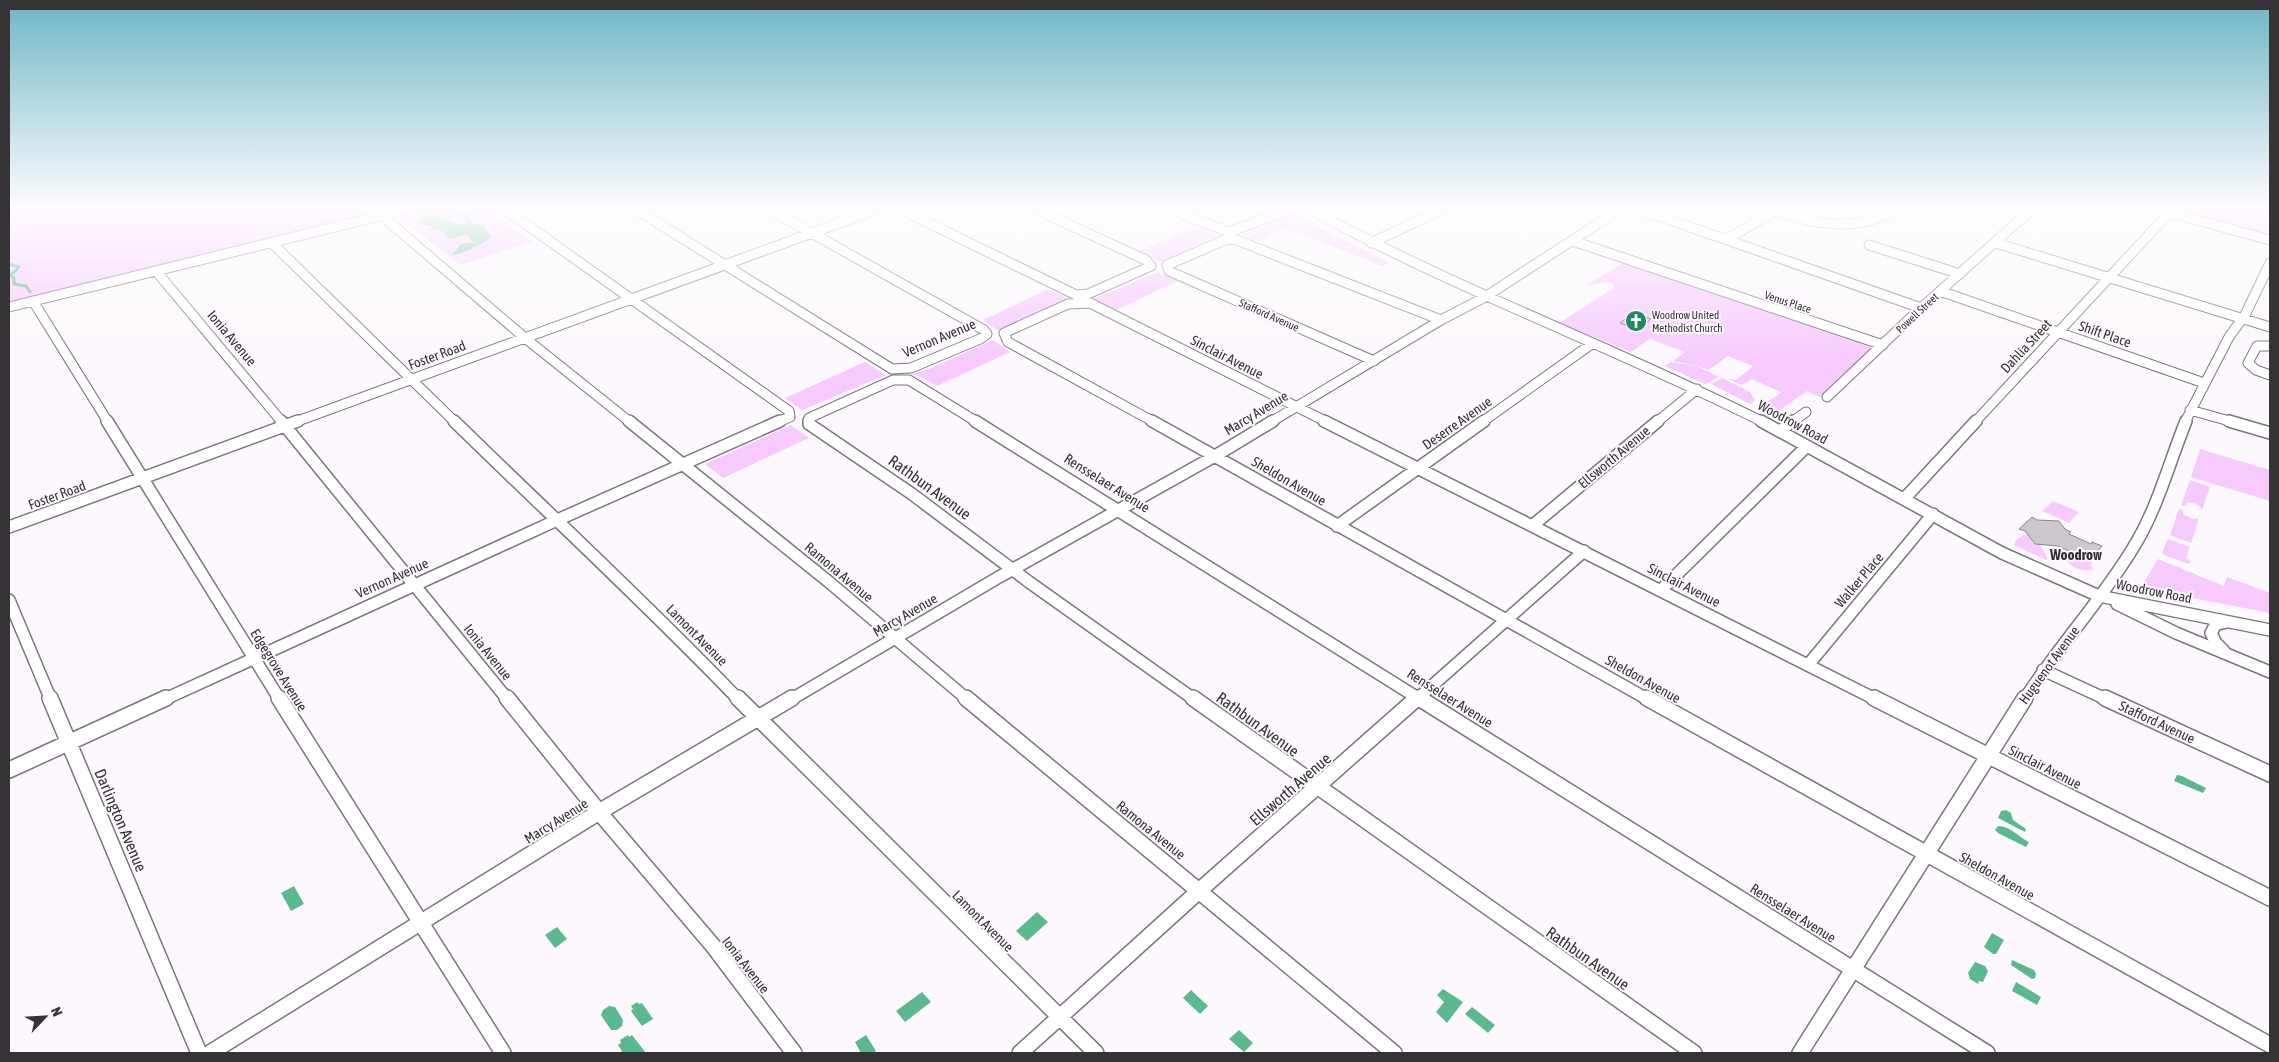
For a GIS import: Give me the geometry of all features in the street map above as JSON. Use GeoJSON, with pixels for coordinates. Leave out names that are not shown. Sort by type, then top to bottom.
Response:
{"type":"FeatureCollection","features":[{"type":"Feature","properties":{"kind":"street"},"geometry":{"type":"LineString","coordinates":[[9,307],[203,260]]}},
{"type":"Feature","properties":{"kind":"street","name":"Lamont Avenue"},"geometry":{"type":"LineString","coordinates":[[289,260],[555,521],[678,636],[759,720],[1096,1053]]}},
{"type":"Feature","properties":{"kind":"street","name":"Ramona Avenue"},"geometry":{"type":"LineString","coordinates":[[435,260],[525,338],[682,466],[829,582],[894,639],[1200,890],[1394,1053]]}},
{"type":"Feature","properties":{"kind":"street"},"geometry":{"type":"LineString","coordinates":[[574,260],[629,300]]}},
{"type":"Feature","properties":{"kind":"street","name":"Rensselaer Avenue"},"geometry":{"type":"LineString","coordinates":[[715,260],[892,369],[901,378],[910,380],[1120,510],[1987,1053]]}},
{"type":"Feature","properties":{"kind":"street","name":"Foster Road"},"geometry":{"type":"LineString","coordinates":[[9,527],[739,260]]}},
{"type":"Feature","properties":{"kind":"street","name":"Vernon Avenue"},"geometry":{"type":"LineString","coordinates":[[809,418],[898,375],[980,339],[987,334],[984,330],[858,260]]}},
{"type":"Feature","properties":{"kind":"street","name":"Sinclair Avenue"},"geometry":{"type":"LineString","coordinates":[[1002,260],[1294,408],[1584,551],[2270,898]]}},
{"type":"Feature","properties":{"kind":"street"},"geometry":{"type":"LineString","coordinates":[[1081,299],[1088,294],[1139,273],[1151,265],[1145,260]]}},
{"type":"Feature","properties":{"kind":"street","name":"Stafford Avenue"},"geometry":{"type":"LineString","coordinates":[[1176,260],[1166,267],[1168,271],[1374,361]]}},
{"type":"Feature","properties":{"kind":"street"},"geometry":{"type":"LineString","coordinates":[[1289,260],[1441,320]]}},
{"type":"Feature","properties":{"kind":"street","name":"Woodrow Road"},"geometry":{"type":"LineString","coordinates":[[1406,260],[1485,297],[1697,389],[1807,446],[2002,553],[2099,596],[2270,630]]}},
{"type":"Feature","properties":{"kind":"street","name":"Marcy Avenue"},"geometry":{"type":"LineString","coordinates":[[210,1053],[599,812],[759,720],[1012,570],[1215,456],[1441,320],[1485,297],[1543,260]]}},
{"type":"Feature","properties":{"kind":"street","name":"Venus Place"},"geometry":{"type":"LineString","coordinates":[[1631,260],[1883,345]]}},
{"type":"Feature","properties":{"kind":"street"},"geometry":{"type":"LineString","coordinates":[[1784,260],[1922,308]]}},
{"type":"Feature","properties":{"kind":"street"},"geometry":{"type":"LineString","coordinates":[[1915,260],[1960,274]]}},
{"type":"Feature","properties":{"kind":"street","name":"Powell Street"},"geometry":{"type":"LineString","coordinates":[[1827,397],[1976,260]]}},
{"type":"Feature","properties":{"kind":"street"},"geometry":{"type":"LineString","coordinates":[[2052,260],[2270,327]]}},
{"type":"Feature","properties":{"kind":"street","name":"Dahlia Street"},"geometry":{"type":"LineString","coordinates":[[1904,499],[2122,260]]}},
{"type":"Feature","properties":{"kind":"street","name":"Huguenot Avenue"},"geometry":{"type":"LineString","coordinates":[[1800,1053],[1988,755],[2044,670],[2110,584],[2142,532],[2190,410],[2242,319],[2270,263]]}},
{"type":"Feature","properties":{"kind":"street","name":"Ionia Avenue"},"geometry":{"type":"LineString","coordinates":[[156,271],[286,426],[599,812],[714,947],[794,1053]]}},
{"type":"Feature","properties":{"kind":"street","name":"Shift Place"},"geometry":{"type":"LineString","coordinates":[[1940,292],[2204,383]]}},
{"type":"Feature","properties":{"kind":"street","name":"Sheldon Avenue"},"geometry":{"type":"LineString","coordinates":[[1081,299],[1007,330],[1004,336],[1008,342],[2270,1045]]}},
{"type":"Feature","properties":{"kind":"street","name":"Vernon Avenue"},"geometry":{"type":"LineString","coordinates":[[9,770],[253,657],[790,417],[789,411],[629,300]]}},
{"type":"Feature","properties":{"kind":"street","name":"Edgegrove Avenue"},"geometry":{"type":"LineString","coordinates":[[33,301],[253,657],[503,1053]]}},
{"type":"Feature","properties":{"kind":"street","name":"Deserre Avenue"},"geometry":{"type":"LineString","coordinates":[[1337,526],[1593,343]]}},
{"type":"Feature","properties":{"kind":"street"},"geometry":{"type":"LineString","coordinates":[[2270,346],[2257,346],[2248,363],[2256,370],[2270,375]]}},
{"type":"Feature","properties":{"kind":"street","name":"Ellsworth Avenue"},"geometry":{"type":"LineString","coordinates":[[1532,526],[1697,389]]}},
{"type":"Feature","properties":{"kind":"street"},"geometry":{"type":"LineString","coordinates":[[2190,410],[2270,433]]}},
{"type":"Feature","properties":{"kind":"street"},"geometry":{"type":"LineString","coordinates":[[1780,432],[1806,412]]}},
{"type":"Feature","properties":{"kind":"street","name":"Rathbun Avenue"},"geometry":{"type":"LineString","coordinates":[[809,418],[809,424],[912,494],[1012,570],[1317,788],[1694,1053]]}},
{"type":"Feature","properties":{"kind":"street"},"geometry":{"type":"LineString","coordinates":[[1661,590],[1807,446]]}},
{"type":"Feature","properties":{"kind":"street","name":"Walker Place"},"geometry":{"type":"LineString","coordinates":[[1808,664],[1932,514]]}},
{"type":"Feature","properties":{"kind":"street","name":"Ellsworth Avenue"},"geometry":{"type":"LineString","coordinates":[[1020,1053],[1200,890],[1584,551]]}},
{"type":"Feature","properties":{"kind":"street"},"geometry":{"type":"LineString","coordinates":[[2099,596],[2176,633],[2270,672]]}},
{"type":"Feature","properties":{"kind":"street","name":"Darlington Avenue"},"geometry":{"type":"LineString","coordinates":[[9,600],[199,1053]]}},
{"type":"Feature","properties":{"kind":"street"},"geometry":{"type":"LineString","coordinates":[[2230,621],[2216,624],[2211,633],[2216,642],[2234,657]]}},
{"type":"Feature","properties":{"kind":"street","name":"Stafford Avenue"},"geometry":{"type":"LineString","coordinates":[[2044,670],[2270,774]]}},
{"type":"Feature","properties":{"kind":"shaded area"},"geometry":{"type":"Polygon","coordinates":[[[9,260],[186,260],[9,303],[9,260]]]}},
{"type":"Feature","properties":{"kind":"shaded area"},"geometry":{"type":"Polygon","coordinates":[[[453,260],[477,260],[460,265],[453,260]]]}},
{"type":"Feature","properties":{"kind":"shaded area"},"geometry":{"type":"Polygon","coordinates":[[[1366,260],[1382,260],[1389,263],[1382,266],[1366,260]]]}},
{"type":"Feature","properties":{"kind":"shaded area"},"geometry":{"type":"Polygon","coordinates":[[[1622,263],[1635,265],[1674,279],[1674,281],[1734,301],[1743,301],[1868,344],[1872,349],[1820,397],[1807,391],[1771,416],[1757,408],[1780,392],[1752,379],[1742,385],[1727,379],[1736,380],[1753,366],[1728,356],[1709,370],[1673,361],[1685,352],[1650,339],[1631,352],[1559,323],[1614,288],[1613,283],[1610,282],[1588,285],[1622,263]]]}},
{"type":"Feature","properties":{"kind":"shaded area"},"geometry":{"type":"Polygon","coordinates":[[[1158,272],[1178,281],[1116,310],[1093,299],[1158,272]]]}},
{"type":"Feature","properties":{"kind":"shaded area"},"geometry":{"type":"Polygon","coordinates":[[[1049,289],[1068,299],[997,330],[983,320],[1049,289]]]}},
{"type":"Feature","properties":{"kind":"shaded area"},"geometry":{"type":"Polygon","coordinates":[[[993,340],[1010,352],[937,386],[919,376],[911,374],[927,370],[993,340]]]}},
{"type":"Feature","properties":{"kind":"shaded area"},"geometry":{"type":"Polygon","coordinates":[[[865,362],[886,375],[802,410],[785,398],[865,362]]]}},
{"type":"Feature","properties":{"kind":"shaded area"},"geometry":{"type":"Polygon","coordinates":[[[1671,362],[1697,366],[1719,377],[1708,383],[1692,376],[1707,383],[1705,384],[1665,366],[1671,362]]]}},
{"type":"Feature","properties":{"kind":"shaded area"},"geometry":{"type":"Polygon","coordinates":[[[1722,378],[1750,392],[1755,400],[1750,404],[1711,384],[1722,378]]]}},
{"type":"Feature","properties":{"kind":"shaded area"},"geometry":{"type":"Polygon","coordinates":[[[791,425],[809,438],[723,478],[705,464],[791,425]]]}},
{"type":"Feature","properties":{"kind":"shaded area"},"geometry":{"type":"Polygon","coordinates":[[[2200,449],[2270,470],[2270,501],[2191,477],[2200,449]]]}},
{"type":"Feature","properties":{"kind":"shaded area"},"geometry":{"type":"Polygon","coordinates":[[[2190,480],[2210,487],[2202,510],[2200,506],[2193,503],[2187,503],[2185,506],[2181,505],[2190,480]]]}},
{"type":"Feature","properties":{"kind":"shaded area"},"geometry":{"type":"Polygon","coordinates":[[[2053,501],[2079,512],[2069,523],[2042,511],[2053,501]]]}},
{"type":"Feature","properties":{"kind":"shaded area"},"geometry":{"type":"Polygon","coordinates":[[[2179,509],[2183,510],[2183,514],[2193,519],[2199,518],[2191,543],[2170,535],[2179,509]]]}},
{"type":"Feature","properties":{"kind":"shaded area"},"geometry":{"type":"Polygon","coordinates":[[[2023,535],[2028,535],[2034,544],[2040,545],[2048,559],[2046,560],[2014,545],[2016,540],[2023,535]]]}},
{"type":"Feature","properties":{"kind":"shaded area"},"geometry":{"type":"Polygon","coordinates":[[[2168,539],[2190,547],[2186,558],[2190,560],[2189,564],[2164,555],[2162,552],[2168,539]]]}},
{"type":"Feature","properties":{"kind":"shaded area"},"geometry":{"type":"Polygon","coordinates":[[[2064,549],[2093,561],[2090,565],[2094,569],[2083,570],[2074,567],[2059,550],[2064,549]]]}},
{"type":"Feature","properties":{"kind":"shaded area"},"geometry":{"type":"Polygon","coordinates":[[[2158,559],[2224,586],[2227,577],[2270,593],[2270,613],[2156,591],[2143,584],[2158,559]]]}},
{"type":"Feature","properties":{"kind":"shaded area"},"geometry":{"type":"Polygon","coordinates":[[[2177,775],[2206,788],[2203,793],[2174,781],[2177,775]]]}},
{"type":"Feature","properties":{"kind":"shaded area"},"geometry":{"type":"Polygon","coordinates":[[[2006,810],[2011,813],[2013,820],[2026,829],[2025,832],[1998,818],[2001,811],[2006,810]]]}},
{"type":"Feature","properties":{"kind":"shaded area"},"geometry":{"type":"Polygon","coordinates":[[[1998,826],[2010,830],[2029,842],[2026,847],[1998,833],[1995,830],[1998,826]]]}},
{"type":"Feature","properties":{"kind":"shaded area"},"geometry":{"type":"Polygon","coordinates":[[[294,886],[304,904],[291,911],[281,893],[294,886]]]}},
{"type":"Feature","properties":{"kind":"shaded area"},"geometry":{"type":"Polygon","coordinates":[[[1037,912],[1048,922],[1027,941],[1016,931],[1037,912]]]}},
{"type":"Feature","properties":{"kind":"shaded area"},"geometry":{"type":"Polygon","coordinates":[[[557,927],[567,939],[555,948],[545,935],[557,927]]]}},
{"type":"Feature","properties":{"kind":"shaded area"},"geometry":{"type":"Polygon","coordinates":[[[1992,933],[2004,940],[1996,954],[1993,954],[1984,947],[1992,933]]]}},
{"type":"Feature","properties":{"kind":"shaded area"},"geometry":{"type":"Polygon","coordinates":[[[2012,960],[2034,970],[2035,978],[2032,979],[2011,965],[2012,960]]]}},
{"type":"Feature","properties":{"kind":"shaded area"},"geometry":{"type":"Polygon","coordinates":[[[1975,962],[1985,966],[1988,971],[1983,982],[1979,981],[1978,984],[1970,979],[1968,973],[1975,962]]]}},
{"type":"Feature","properties":{"kind":"shaded area"},"geometry":{"type":"Polygon","coordinates":[[[2016,982],[2041,997],[2037,1005],[2012,991],[2016,982]]]}},
{"type":"Feature","properties":{"kind":"shaded area"},"geometry":{"type":"Polygon","coordinates":[[[1443,989],[1463,1002],[1447,1023],[1436,1012],[1444,1002],[1437,995],[1443,989]]]}},
{"type":"Feature","properties":{"kind":"shaded area"},"geometry":{"type":"Polygon","coordinates":[[[1191,990],[1208,1006],[1200,1014],[1183,998],[1191,990]]]}},
{"type":"Feature","properties":{"kind":"shaded area"},"geometry":{"type":"Polygon","coordinates":[[[922,992],[931,1002],[905,1022],[896,1011],[922,992]]]}},
{"type":"Feature","properties":{"kind":"shaded area"},"geometry":{"type":"Polygon","coordinates":[[[637,1002],[639,1004],[642,1003],[653,1019],[642,1026],[631,1011],[633,1009],[631,1006],[637,1002]]]}},
{"type":"Feature","properties":{"kind":"shaded area"},"geometry":{"type":"Polygon","coordinates":[[[609,1006],[615,1007],[623,1020],[622,1026],[617,1030],[611,1030],[601,1015],[603,1010],[609,1006]]]}},
{"type":"Feature","properties":{"kind":"shaded area"},"geometry":{"type":"Polygon","coordinates":[[[1472,1007],[1495,1025],[1488,1033],[1465,1014],[1472,1007]]]}},
{"type":"Feature","properties":{"kind":"shaded area"},"geometry":{"type":"Polygon","coordinates":[[[1239,1030],[1253,1043],[1244,1052],[1229,1039],[1239,1030]]]}},
{"type":"Feature","properties":{"kind":"shaded area"},"geometry":{"type":"Polygon","coordinates":[[[628,1035],[629,1037],[632,1035],[646,1053],[623,1053],[618,1045],[621,1043],[620,1040],[628,1035]]]}},
{"type":"Feature","properties":{"kind":"shaded area"},"geometry":{"type":"Polygon","coordinates":[[[866,1035],[876,1051],[872,1053],[861,1053],[855,1042],[866,1035]]]}},
{"type":"Feature","properties":{"kind":"building","name":"Woodrow United Methodist Church"},"geometry":{"type":"Polygon","coordinates":[[[1633,313],[1651,319],[1638,330],[1620,323],[1633,313]]]}},
{"type":"Feature","properties":{"kind":"building"},"geometry":{"type":"Polygon","coordinates":[[[2032,517],[2037,520],[2059,521],[2065,529],[2071,532],[2069,534],[2091,544],[2092,542],[2102,546],[2090,560],[2058,546],[2035,544],[2025,531],[2019,529],[2032,517]]]}},
{"type":"Feature","properties":{"kind":"waterway"},"geometry":{"type":"LineString","coordinates":[[9,264],[19,267],[11,275],[14,278],[14,284],[26,286],[30,292]]}},
{"type":"Feature","properties":{"kind":"place","name":"Woodrow United Methodist Church"},"geometry":{"type":"Point","coordinates":[1636,321]}},
{"type":"Feature","properties":{"kind":"district","name":"Woodrow"},"geometry":{"type":"Point","coordinates":[2076,554]}}]}
